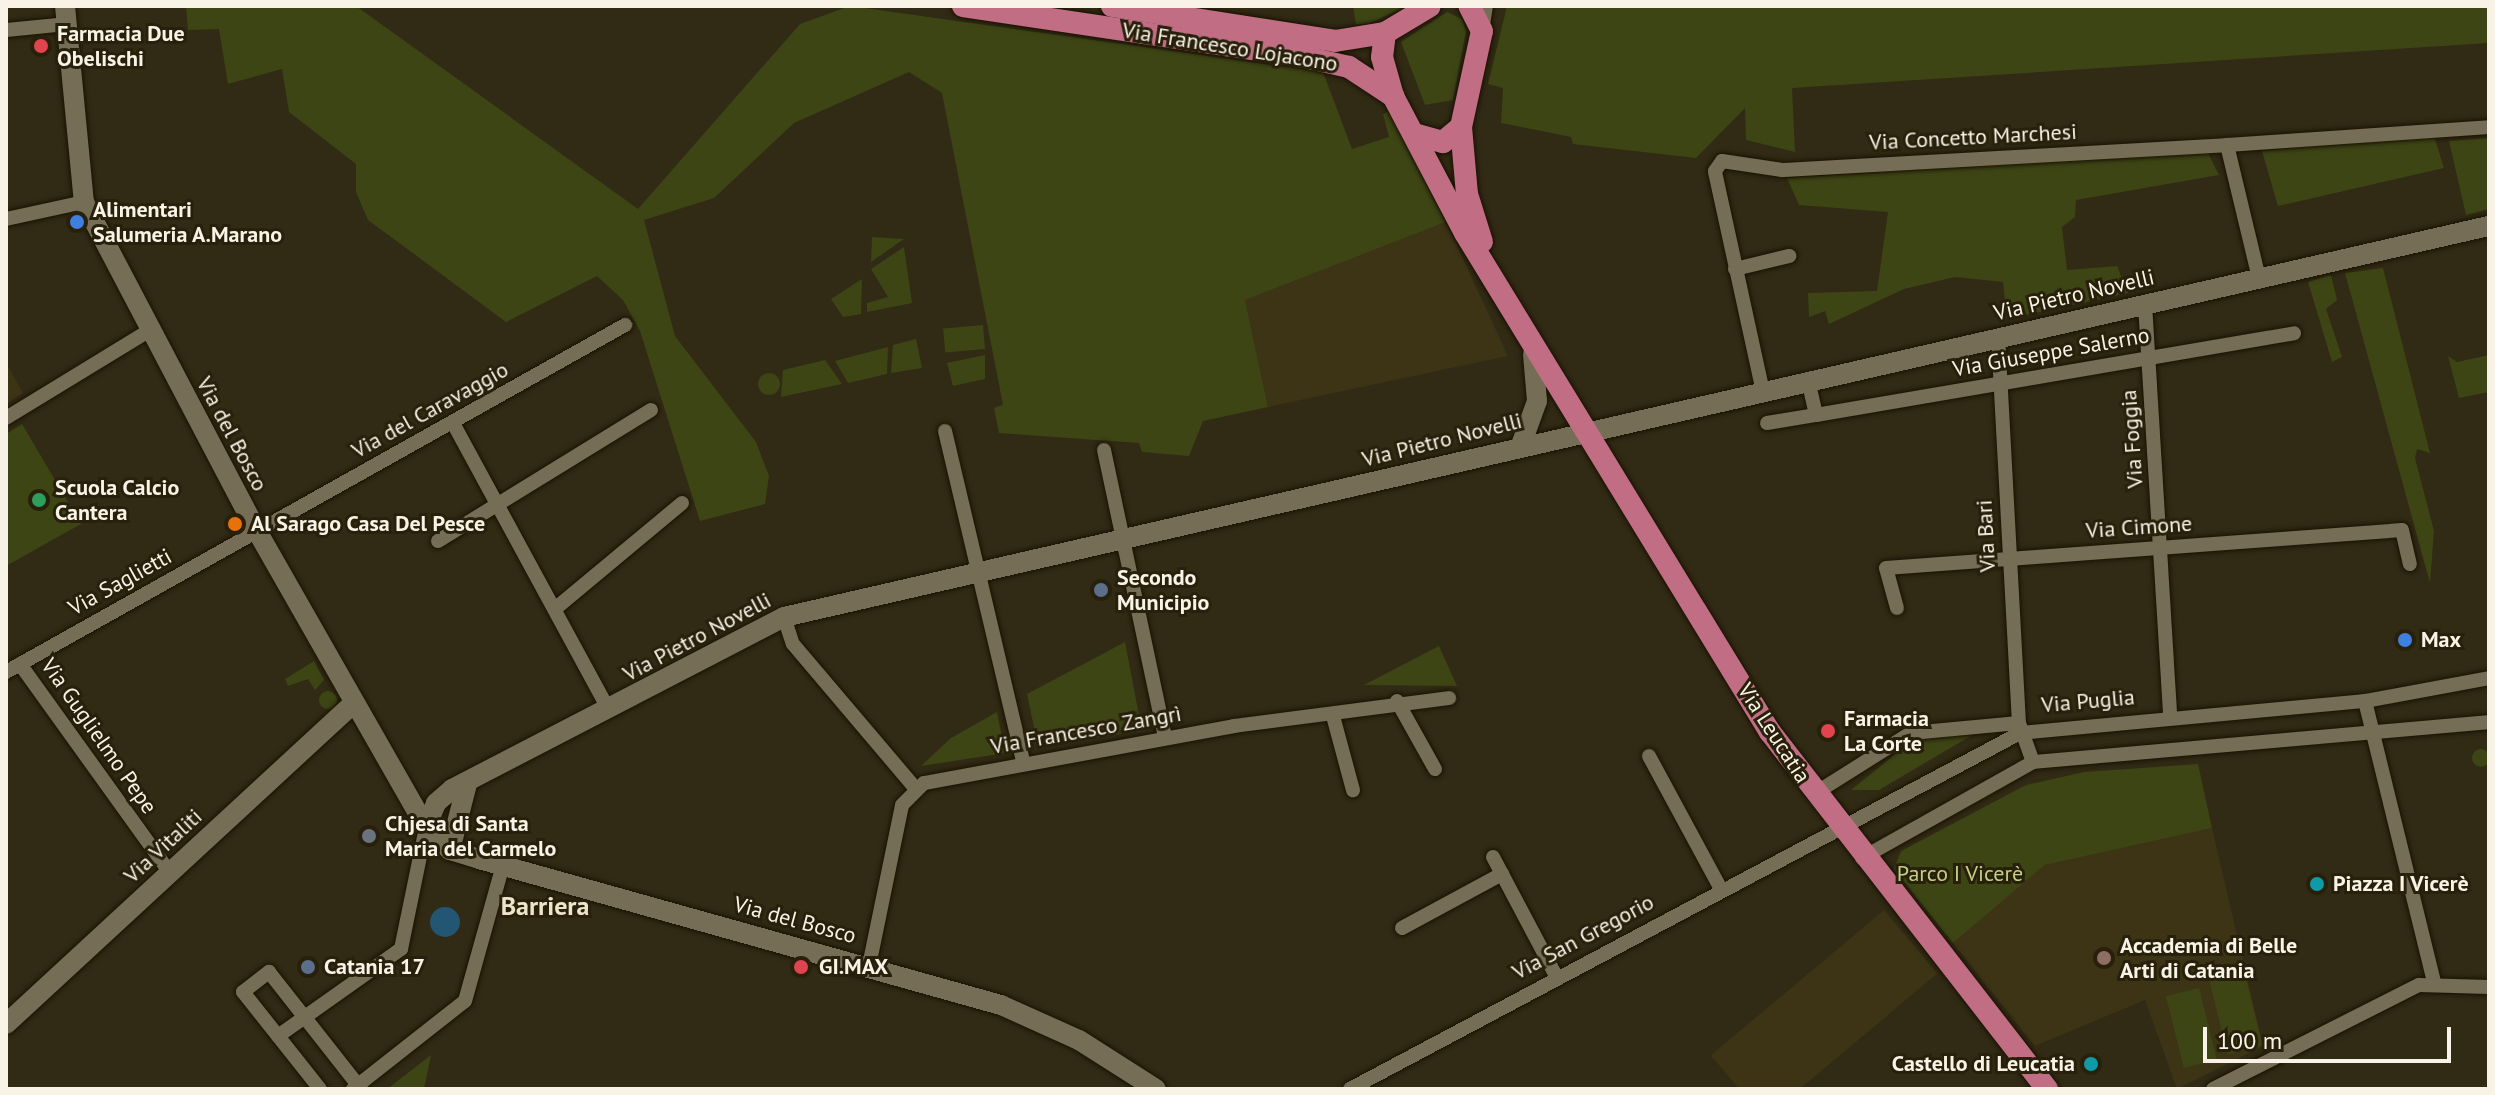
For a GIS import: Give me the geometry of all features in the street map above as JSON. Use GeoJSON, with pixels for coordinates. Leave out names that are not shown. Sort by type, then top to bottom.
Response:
{"type":"FeatureCollection","features":[{"type":"Feature","properties":{"kind":"main road","name":"Via Francesco Lojacono"},"geometry":{"type":"LineString","coordinates":[[963,6],[1322,61],[1349,67],[1393,96]]}},
{"type":"Feature","properties":{"kind":"main road","name":"Via Francesco Lojacono"},"geometry":{"type":"LineString","coordinates":[[1112,6],[1317,40],[1385,33]]}},
{"type":"Feature","properties":{"kind":"main road"},"geometry":{"type":"LineString","coordinates":[[1393,96],[1382,57],[1385,33],[1430,6]]}},
{"type":"Feature","properties":{"kind":"main road"},"geometry":{"type":"LineString","coordinates":[[1469,6],[1482,31]]}},
{"type":"Feature","properties":{"kind":"main road","name":"Via del Bosco"},"geometry":{"type":"LineString","coordinates":[[66,15],[84,202],[257,531],[353,704],[420,819],[450,850],[1001,1005],[1079,1040],[1156,1089]]}},
{"type":"Feature","properties":{"kind":"main road","name":"Via Leucatia"},"geometry":{"type":"LineString","coordinates":[[1482,31],[1461,127],[1467,194],[1492,274]]}},
{"type":"Feature","properties":{"kind":"main road","name":"Via Leucatia"},"geometry":{"type":"LineString","coordinates":[[1393,96],[1418,135],[1533,354],[1586,431],[1814,794],[2047,1089]]}},
{"type":"Feature","properties":{"kind":"main road"},"geometry":{"type":"LineString","coordinates":[[1418,135],[1443,142],[1461,127]]}},
{"type":"Feature","properties":{"kind":"main road","name":"Via Pietro Novelli"},"geometry":{"type":"LineString","coordinates":[[420,819],[441,796],[784,617],[1521,445],[2489,226]]}},
{"type":"Feature","properties":{"kind":"main road","name":"Via Leucatia"},"geometry":{"type":"LineString","coordinates":[[1521,445],[1537,401],[1533,354]]}},
{"type":"Feature","properties":{"kind":"main road","name":"Via Vitaliti"},"geometry":{"type":"LineString","coordinates":[[6,1024],[353,704]]}},
{"type":"Feature","properties":{"kind":"main road"},"geometry":{"type":"LineString","coordinates":[[450,850],[467,784]]}},
{"type":"Feature","properties":{"kind":"street"},"geometry":{"type":"LineString","coordinates":[[1482,31],[1486,6]]}},
{"type":"Feature","properties":{"kind":"street"},"geometry":{"type":"LineString","coordinates":[[6,30],[66,15]]}},
{"type":"Feature","properties":{"kind":"street","name":"Via Concetto Marchesi"},"geometry":{"type":"LineString","coordinates":[[1735,269],[1715,171],[1722,161],[1782,170],[2489,127]]}},
{"type":"Feature","properties":{"kind":"street"},"geometry":{"type":"LineString","coordinates":[[2227,145],[2259,278]]}},
{"type":"Feature","properties":{"kind":"street"},"geometry":{"type":"LineString","coordinates":[[6,219],[84,202]]}},
{"type":"Feature","properties":{"kind":"street"},"geometry":{"type":"LineString","coordinates":[[1763,392],[1735,269],[1789,256]]}},
{"type":"Feature","properties":{"kind":"street","name":"Via Foggia"},"geometry":{"type":"LineString","coordinates":[[2145,304],[2170,716]]}},
{"type":"Feature","properties":{"kind":"street","name":"Via del Caravaggio"},"geometry":{"type":"LineString","coordinates":[[257,531],[625,325]]}},
{"type":"Feature","properties":{"kind":"street"},"geometry":{"type":"LineString","coordinates":[[6,418],[150,330]]}},
{"type":"Feature","properties":{"kind":"street","name":"Via Giuseppe Salerno"},"geometry":{"type":"LineString","coordinates":[[1767,423],[2294,333]]}},
{"type":"Feature","properties":{"kind":"street","name":"Via Bari"},"geometry":{"type":"LineString","coordinates":[[1998,336],[2019,728]]}},
{"type":"Feature","properties":{"kind":"street"},"geometry":{"type":"LineString","coordinates":[[1808,380],[1816,415]]}},
{"type":"Feature","properties":{"kind":"street"},"geometry":{"type":"LineString","coordinates":[[438,541],[651,410]]}},
{"type":"Feature","properties":{"kind":"street"},"geometry":{"type":"LineString","coordinates":[[453,423],[609,710]]}},
{"type":"Feature","properties":{"kind":"street"},"geometry":{"type":"LineString","coordinates":[[945,431],[1024,764]]}},
{"type":"Feature","properties":{"kind":"street"},"geometry":{"type":"LineString","coordinates":[[1104,450],[1165,738]]}},
{"type":"Feature","properties":{"kind":"street"},"geometry":{"type":"LineString","coordinates":[[556,608],[682,503]]}},
{"type":"Feature","properties":{"kind":"street","name":"Via Cimone"},"geometry":{"type":"LineString","coordinates":[[1897,608],[1886,568],[2402,530],[2410,564]]}},
{"type":"Feature","properties":{"kind":"street","name":"Via Saglietti"},"geometry":{"type":"LineString","coordinates":[[6,672],[257,531]]}},
{"type":"Feature","properties":{"kind":"street"},"geometry":{"type":"LineString","coordinates":[[784,617],[793,644],[915,788],[902,805],[869,966]]}},
{"type":"Feature","properties":{"kind":"street","name":"Via Guglielmo Pepe"},"geometry":{"type":"LineString","coordinates":[[20,664],[170,873]]}},
{"type":"Feature","properties":{"kind":"street","name":"Via Puglia"},"geometry":{"type":"LineString","coordinates":[[1814,794],[1911,733],[2019,728],[2365,701],[2489,678]]}},
{"type":"Feature","properties":{"kind":"street","name":"Via Francesco Zangrì"},"geometry":{"type":"LineString","coordinates":[[915,788],[1165,738],[1333,716],[1397,701],[1449,698]]}},
{"type":"Feature","properties":{"kind":"street"},"geometry":{"type":"LineString","coordinates":[[1397,701],[1435,769]]}},
{"type":"Feature","properties":{"kind":"street"},"geometry":{"type":"LineString","coordinates":[[2365,701],[2369,734],[2434,982]]}},
{"type":"Feature","properties":{"kind":"street"},"geometry":{"type":"LineString","coordinates":[[1333,716],[1353,790]]}},
{"type":"Feature","properties":{"kind":"street"},"geometry":{"type":"LineString","coordinates":[[1862,858],[2033,762],[2489,722]]}},
{"type":"Feature","properties":{"kind":"street"},"geometry":{"type":"LineString","coordinates":[[2019,728],[2033,762]]}},
{"type":"Feature","properties":{"kind":"street","name":"Via Puglia"},"geometry":{"type":"LineString","coordinates":[[1840,828],[2019,728]]}},
{"type":"Feature","properties":{"kind":"street"},"geometry":{"type":"LineString","coordinates":[[1649,756],[1721,889]]}},
{"type":"Feature","properties":{"kind":"street"},"geometry":{"type":"LineString","coordinates":[[278,1036],[401,949],[420,819]]}},
{"type":"Feature","properties":{"kind":"street","name":"Via San Gregorio"},"geometry":{"type":"LineString","coordinates":[[1350,1089],[1556,976],[1840,828]]}},
{"type":"Feature","properties":{"kind":"street"},"geometry":{"type":"LineString","coordinates":[[1493,857],[1556,976]]}},
{"type":"Feature","properties":{"kind":"street"},"geometry":{"type":"LineString","coordinates":[[320,1089],[243,992],[269,972],[357,1088],[465,1001],[503,865]]}},
{"type":"Feature","properties":{"kind":"street"},"geometry":{"type":"LineString","coordinates":[[1402,928],[1502,874]]}},
{"type":"Feature","properties":{"kind":"street"},"geometry":{"type":"LineString","coordinates":[[2213,1089],[2434,982],[2489,987]]}},
{"type":"Feature","properties":{"kind":"shaded area"},"geometry":{"type":"Polygon","coordinates":[[[1446,222],[1508,356],[1268,407],[1245,300],[1446,222]]]}},
{"type":"Feature","properties":{"kind":"shaded area"},"geometry":{"type":"Polygon","coordinates":[[[6,362],[23,393],[6,404],[6,362]]]}},
{"type":"Feature","properties":{"kind":"shaded area","name":"Accademia di Belle Arti di Catania"},"geometry":{"type":"Polygon","coordinates":[[[2212,828],[2263,1046],[2177,1089],[2145,1000],[2035,1046],[1953,943],[2045,865],[2212,828]]]}},
{"type":"Feature","properties":{"kind":"shaded area"},"geometry":{"type":"Polygon","coordinates":[[[1884,910],[1937,974],[1800,1089],[1739,1089],[1711,1055],[1884,910]]]}},
{"type":"Feature","properties":{"kind":"green space"},"geometry":{"type":"Polygon","coordinates":[[[186,6],[356,6],[638,209],[800,24],[850,6],[1323,72],[1352,149],[1389,137],[1383,114],[1389,111],[1446,222],[1245,300],[1268,407],[1203,421],[1189,456],[1142,452],[1139,443],[999,433],[994,408],[1003,405],[942,93],[909,72],[794,123],[714,198],[644,220],[675,336],[756,442],[769,476],[765,504],[700,521],[640,331],[623,300],[597,276],[506,322],[368,220],[356,192],[356,164],[289,112],[282,69],[228,84],[219,29],[188,30],[186,6]]]}},
{"type":"Feature","properties":{"kind":"green space"},"geometry":{"type":"Polygon","coordinates":[[[1353,6],[1407,6],[1368,24],[1356,24],[1353,6]]]}},
{"type":"Feature","properties":{"kind":"green space"},"geometry":{"type":"Polygon","coordinates":[[[1507,6],[2489,6],[2489,43],[1792,88],[1795,152],[1746,140],[1745,108],[1696,158],[1573,144],[1571,137],[1501,123],[1503,88],[1488,84],[1507,6]]]}},
{"type":"Feature","properties":{"kind":"green space"},"geometry":{"type":"Polygon","coordinates":[[[1447,12],[1462,19],[1466,32],[1453,100],[1425,105],[1401,42],[1447,12]]]}},
{"type":"Feature","properties":{"kind":"green space"},"geometry":{"type":"Polygon","coordinates":[[[2433,133],[2444,168],[2278,206],[2262,151],[2433,133]]]}},
{"type":"Feature","properties":{"kind":"green space"},"geometry":{"type":"Polygon","coordinates":[[[2489,138],[2489,209],[2466,215],[2449,141],[2489,138]]]}},
{"type":"Feature","properties":{"kind":"green space"},"geometry":{"type":"Polygon","coordinates":[[[2207,151],[2219,175],[2076,200],[2075,217],[2062,227],[2067,270],[2117,266],[2128,293],[2007,319],[2003,282],[1955,277],[1904,289],[1829,324],[1825,311],[1809,317],[1808,293],[1877,291],[1888,212],[1799,205],[1787,178],[2207,151]]]}},
{"type":"Feature","properties":{"kind":"green space"},"geometry":{"type":"Polygon","coordinates":[[[872,237],[904,239],[871,262],[872,237]]]}},
{"type":"Feature","properties":{"kind":"green space"},"geometry":{"type":"Polygon","coordinates":[[[904,247],[912,303],[867,312],[867,303],[888,297],[871,269],[904,247]]]}},
{"type":"Feature","properties":{"kind":"green space"},"geometry":{"type":"Polygon","coordinates":[[[2383,268],[2430,453],[2417,449],[2415,458],[2434,531],[2430,583],[2345,273],[2383,268]]]}},
{"type":"Feature","properties":{"kind":"green space"},"geometry":{"type":"Polygon","coordinates":[[[2331,275],[2337,300],[2326,309],[2342,357],[2332,362],[2308,282],[2331,275]]]}},
{"type":"Feature","properties":{"kind":"green space"},"geometry":{"type":"Polygon","coordinates":[[[862,279],[861,314],[843,317],[831,299],[862,279]]]}},
{"type":"Feature","properties":{"kind":"green space"},"geometry":{"type":"Polygon","coordinates":[[[983,325],[985,349],[945,352],[943,328],[983,325]]]}},
{"type":"Feature","properties":{"kind":"green space"},"geometry":{"type":"Polygon","coordinates":[[[916,339],[922,368],[891,373],[893,345],[916,339]]]}},
{"type":"Feature","properties":{"kind":"green space"},"geometry":{"type":"Polygon","coordinates":[[[888,347],[887,374],[848,383],[835,361],[888,347]]]}},
{"type":"Feature","properties":{"kind":"green space"},"geometry":{"type":"Polygon","coordinates":[[[985,355],[985,379],[953,386],[947,363],[985,355]]]}},
{"type":"Feature","properties":{"kind":"green space"},"geometry":{"type":"Polygon","coordinates":[[[2489,355],[2489,392],[2459,398],[2448,356],[2457,362],[2489,355]]]}},
{"type":"Feature","properties":{"kind":"green space"},"geometry":{"type":"Polygon","coordinates":[[[825,360],[842,384],[781,397],[783,370],[825,360]]]}},
{"type":"Feature","properties":{"kind":"green space"},"geometry":{"type":"Polygon","coordinates":[[[769,373],[777,376],[780,384],[777,392],[769,395],[761,392],[758,384],[761,376],[769,373]]]}},
{"type":"Feature","properties":{"kind":"green space","name":"Scuola Calcio Cantera"},"geometry":{"type":"Polygon","coordinates":[[[22,424],[81,524],[6,566],[6,434],[22,424]]]}},
{"type":"Feature","properties":{"kind":"green space"},"geometry":{"type":"Polygon","coordinates":[[[1125,642],[1142,731],[1038,746],[1027,694],[1125,642]]]}},
{"type":"Feature","properties":{"kind":"green space"},"geometry":{"type":"Polygon","coordinates":[[[1439,646],[1457,686],[1364,685],[1439,646]]]}},
{"type":"Feature","properties":{"kind":"green space"},"geometry":{"type":"Polygon","coordinates":[[[314,661],[324,680],[315,690],[308,679],[288,686],[285,679],[314,661]]]}},
{"type":"Feature","properties":{"kind":"green space"},"geometry":{"type":"Polygon","coordinates":[[[328,691],[337,700],[328,709],[319,700],[328,691]]]}},
{"type":"Feature","properties":{"kind":"green space"},"geometry":{"type":"Polygon","coordinates":[[[997,712],[1005,753],[921,766],[951,738],[997,712]]]}},
{"type":"Feature","properties":{"kind":"green space"},"geometry":{"type":"Polygon","coordinates":[[[1974,734],[1879,790],[1851,790],[1913,740],[1974,734]]]}},
{"type":"Feature","properties":{"kind":"green space"},"geometry":{"type":"Polygon","coordinates":[[[2477,749],[2485,749],[2490,758],[2488,765],[2477,767],[2472,762],[2472,754],[2477,749]]]}},
{"type":"Feature","properties":{"kind":"green space","name":"Parco I Vicerè"},"geometry":{"type":"Polygon","coordinates":[[[2198,764],[2212,828],[2045,865],[1953,943],[1894,869],[1901,851],[2026,785],[2084,772],[2198,764]]]}},
{"type":"Feature","properties":{"kind":"green space"},"geometry":{"type":"Polygon","coordinates":[[[2243,967],[2263,1046],[2228,1054],[2208,976],[2243,967]]]}},
{"type":"Feature","properties":{"kind":"green space"},"geometry":{"type":"Polygon","coordinates":[[[2199,988],[2217,1060],[2184,1068],[2166,996],[2199,988]]]}},
{"type":"Feature","properties":{"kind":"green space"},"geometry":{"type":"Polygon","coordinates":[[[431,1055],[424,1089],[387,1089],[431,1055]]]}},
{"type":"Feature","properties":{"kind":"water"},"geometry":{"type":"Polygon","coordinates":[[[445,907],[451,908],[459,916],[459,928],[451,936],[445,937],[439,936],[431,928],[430,922],[431,916],[439,908],[445,907]]]}},
{"type":"Feature","properties":{"kind":"place","name":"Farmacia Due Obelischi"},"geometry":{"type":"Point","coordinates":[41,46]}},
{"type":"Feature","properties":{"kind":"place","name":"Alimentari Salumeria A.Marano"},"geometry":{"type":"Point","coordinates":[77,222]}},
{"type":"Feature","properties":{"kind":"place","name":"Scuola Calcio Cantera"},"geometry":{"type":"Point","coordinates":[39,500]}},
{"type":"Feature","properties":{"kind":"place","name":"Al Sarago Casa Del Pesce"},"geometry":{"type":"Point","coordinates":[235,524]}},
{"type":"Feature","properties":{"kind":"place","name":"Secondo Municipio"},"geometry":{"type":"Point","coordinates":[1101,590]}},
{"type":"Feature","properties":{"kind":"place","name":"Max"},"geometry":{"type":"Point","coordinates":[2405,640]}},
{"type":"Feature","properties":{"kind":"place","name":"Farmacia La Corte"},"geometry":{"type":"Point","coordinates":[1828,731]}},
{"type":"Feature","properties":{"kind":"place","name":"Chjesa di Santa Maria del Carmelo"},"geometry":{"type":"Point","coordinates":[369,836]}},
{"type":"Feature","properties":{"kind":"place","name":"Piazza I Vicerè"},"geometry":{"type":"Point","coordinates":[2317,884]}},
{"type":"Feature","properties":{"kind":"place","name":"Accademia di Belle Arti di Catania"},"geometry":{"type":"Point","coordinates":[2104,958]}},
{"type":"Feature","properties":{"kind":"place","name":"Catania 17"},"geometry":{"type":"Point","coordinates":[308,967]}},
{"type":"Feature","properties":{"kind":"place","name":"GI.MAX"},"geometry":{"type":"Point","coordinates":[801,967]}},
{"type":"Feature","properties":{"kind":"place","name":"Castello di Leucatia"},"geometry":{"type":"Point","coordinates":[2091,1064]}},
{"type":"Feature","properties":{"kind":"district","name":"Barriera"},"geometry":{"type":"Point","coordinates":[545,906]}}]}
